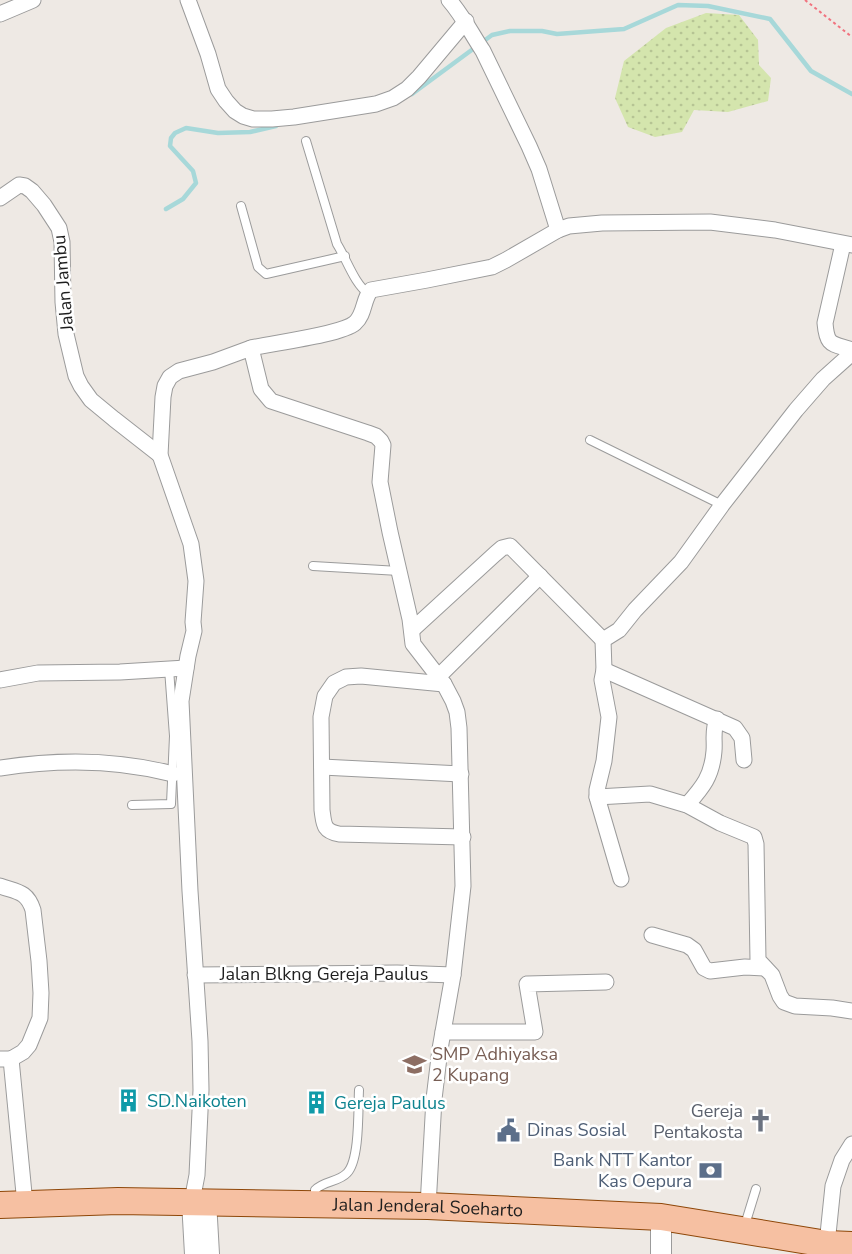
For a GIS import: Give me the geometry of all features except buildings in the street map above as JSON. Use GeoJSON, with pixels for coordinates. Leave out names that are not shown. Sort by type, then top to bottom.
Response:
{"type":"FeatureCollection","features":[{"type":"Feature","properties":{"kind":"main road","name":"Jalan Jenderal Soeharto"},"geometry":{"type":"LineString","coordinates":[[12,1205],[199,1201],[428,1206],[661,1218],[841,1246]]}},
{"type":"Feature","properties":{"kind":"street"},"geometry":{"type":"LineString","coordinates":[[0,14],[33,0]]}},
{"type":"Feature","properties":{"kind":"street"},"geometry":{"type":"LineString","coordinates":[[188,0],[218,89],[235,111],[253,119],[272,120],[294,117],[376,104],[393,98],[419,77],[466,21]]}},
{"type":"Feature","properties":{"kind":"street"},"geometry":{"type":"LineString","coordinates":[[449,0],[466,21],[483,51],[529,146],[539,169],[558,230]]}},
{"type":"Feature","properties":{"kind":"street","name":"Jalan Jambu"},"geometry":{"type":"LineString","coordinates":[[0,198],[19,185],[25,186],[32,190],[59,228],[62,242],[66,334],[76,376],[91,400],[160,455]]}},
{"type":"Feature","properties":{"kind":"street"},"geometry":{"type":"LineString","coordinates":[[209,1254],[199,1201],[197,1175],[201,1090],[190,891],[179,805],[181,701],[194,632],[196,581],[191,544],[160,455],[163,397],[170,377],[179,371],[251,348],[337,331],[351,326],[360,317],[368,293],[375,288],[492,267],[569,226],[602,223],[710,222],[775,230],[848,245],[825,323],[827,338],[832,344],[852,352],[823,379],[796,410],[681,562],[619,630],[603,640]]}},
{"type":"Feature","properties":{"kind":"street"},"geometry":{"type":"LineString","coordinates":[[251,348],[261,389],[271,401],[368,433],[381,441],[383,451],[380,482],[412,630],[413,645],[441,680],[457,712],[461,774],[463,886],[453,975],[434,1099],[428,1206]]}},
{"type":"Feature","properties":{"kind":"street"},"geometry":{"type":"LineString","coordinates":[[412,630],[502,548],[510,546],[603,640],[602,680],[609,717],[597,797],[621,879]]}},
{"type":"Feature","properties":{"kind":"street"},"geometry":{"type":"LineString","coordinates":[[463,837],[339,834],[327,830],[322,810],[321,717],[325,696],[334,683],[346,677],[441,680],[540,576]]}},
{"type":"Feature","properties":{"kind":"street"},"geometry":{"type":"LineString","coordinates":[[0,680],[38,673],[186,668]]}},
{"type":"Feature","properties":{"kind":"street"},"geometry":{"type":"LineString","coordinates":[[604,670],[735,728],[742,738],[744,760]]}},
{"type":"Feature","properties":{"kind":"street"},"geometry":{"type":"LineString","coordinates":[[687,805],[702,789],[711,772],[714,727],[717,719]]}},
{"type":"Feature","properties":{"kind":"street"},"geometry":{"type":"LineString","coordinates":[[0,768],[63,761],[110,762],[173,774]]}},
{"type":"Feature","properties":{"kind":"street"},"geometry":{"type":"LineString","coordinates":[[322,767],[461,774]]}},
{"type":"Feature","properties":{"kind":"street"},"geometry":{"type":"LineString","coordinates":[[597,797],[650,794],[687,805],[720,823],[754,837],[758,882],[758,960],[772,975],[784,1002],[795,1006],[852,1011]]}},
{"type":"Feature","properties":{"kind":"street"},"geometry":{"type":"LineString","coordinates":[[0,886],[22,893],[31,902],[41,993],[40,1018],[29,1045],[23,1052],[6,1059],[12,1205]]}},
{"type":"Feature","properties":{"kind":"street"},"geometry":{"type":"LineString","coordinates":[[652,934],[687,945],[694,950],[704,968],[710,971],[745,967],[765,968]]}},
{"type":"Feature","properties":{"kind":"street","name":"Jalan Blkng Gereja Paulus"},"geometry":{"type":"LineString","coordinates":[[195,975],[397,973],[453,975]]}},
{"type":"Feature","properties":{"kind":"street"},"geometry":{"type":"LineString","coordinates":[[443,1032],[535,1032],[527,984],[606,982]]}},
{"type":"Feature","properties":{"kind":"street"},"geometry":{"type":"LineString","coordinates":[[841,1246],[832,1186],[842,1160],[852,1144]]}},
{"type":"Feature","properties":{"kind":"street"},"geometry":{"type":"LineString","coordinates":[[195,1254],[199,1201]]}},
{"type":"Feature","properties":{"kind":"street"},"geometry":{"type":"LineString","coordinates":[[661,1218],[662,1254]]}},
{"type":"Feature","properties":{"kind":"lane"},"geometry":{"type":"LineString","coordinates":[[306,141],[337,244],[360,287],[368,293]]}},
{"type":"Feature","properties":{"kind":"lane"},"geometry":{"type":"LineString","coordinates":[[241,206],[258,267],[266,274],[345,256]]}},
{"type":"Feature","properties":{"kind":"lane"},"geometry":{"type":"LineString","coordinates":[[590,440],[722,505]]}},
{"type":"Feature","properties":{"kind":"lane"},"geometry":{"type":"LineString","coordinates":[[313,566],[399,572]]}},
{"type":"Feature","properties":{"kind":"lane"},"geometry":{"type":"LineString","coordinates":[[132,805],[179,805],[173,774],[174,736],[170,669]]}},
{"type":"Feature","properties":{"kind":"lane"},"geometry":{"type":"LineString","coordinates":[[315,1203],[315,1190],[318,1185],[346,1175],[353,1165],[359,1090]]}},
{"type":"Feature","properties":{"kind":"lane"},"geometry":{"type":"LineString","coordinates":[[744,1230],[756,1189]]}},
{"type":"Feature","properties":{"kind":"path"},"geometry":{"type":"LineString","coordinates":[[805,0],[852,37]]}},
{"type":"Feature","properties":{"kind":"green space"},"geometry":{"type":"Polygon","coordinates":[[[706,13],[739,15],[758,40],[759,65],[771,78],[768,101],[728,112],[694,110],[682,132],[655,137],[628,127],[615,98],[624,61],[666,28],[706,13]]]}},
{"type":"Feature","properties":{"kind":"waterway"},"geometry":{"type":"LineString","coordinates":[[412,94],[492,35],[510,31],[542,31],[557,34],[624,29],[678,5],[708,6],[770,19],[811,71],[852,94]]}},
{"type":"Feature","properties":{"kind":"waterway"},"geometry":{"type":"LineString","coordinates":[[166,209],[183,199],[196,183],[193,171],[170,146],[171,138],[175,133],[186,128],[218,133],[250,132],[276,126]]}},
{"type":"Feature","properties":{"kind":"place","name":"SMP Adhiyaksa 2 Kupang"},"geometry":{"type":"Point","coordinates":[414,1064]}},
{"type":"Feature","properties":{"kind":"place","name":"SD.Naikoten"},"geometry":{"type":"Point","coordinates":[129,1101]}},
{"type":"Feature","properties":{"kind":"place","name":"Gereja Paulus"},"geometry":{"type":"Point","coordinates":[316,1103]}},
{"type":"Feature","properties":{"kind":"place","name":"Gereja Pentakosta"},"geometry":{"type":"Point","coordinates":[761,1121]}},
{"type":"Feature","properties":{"kind":"place","name":"Dinas Sosial"},"geometry":{"type":"Point","coordinates":[509,1130]}},
{"type":"Feature","properties":{"kind":"place","name":"Bank NTT Kantor Kas Oepura"},"geometry":{"type":"Point","coordinates":[710,1170]}}]}
